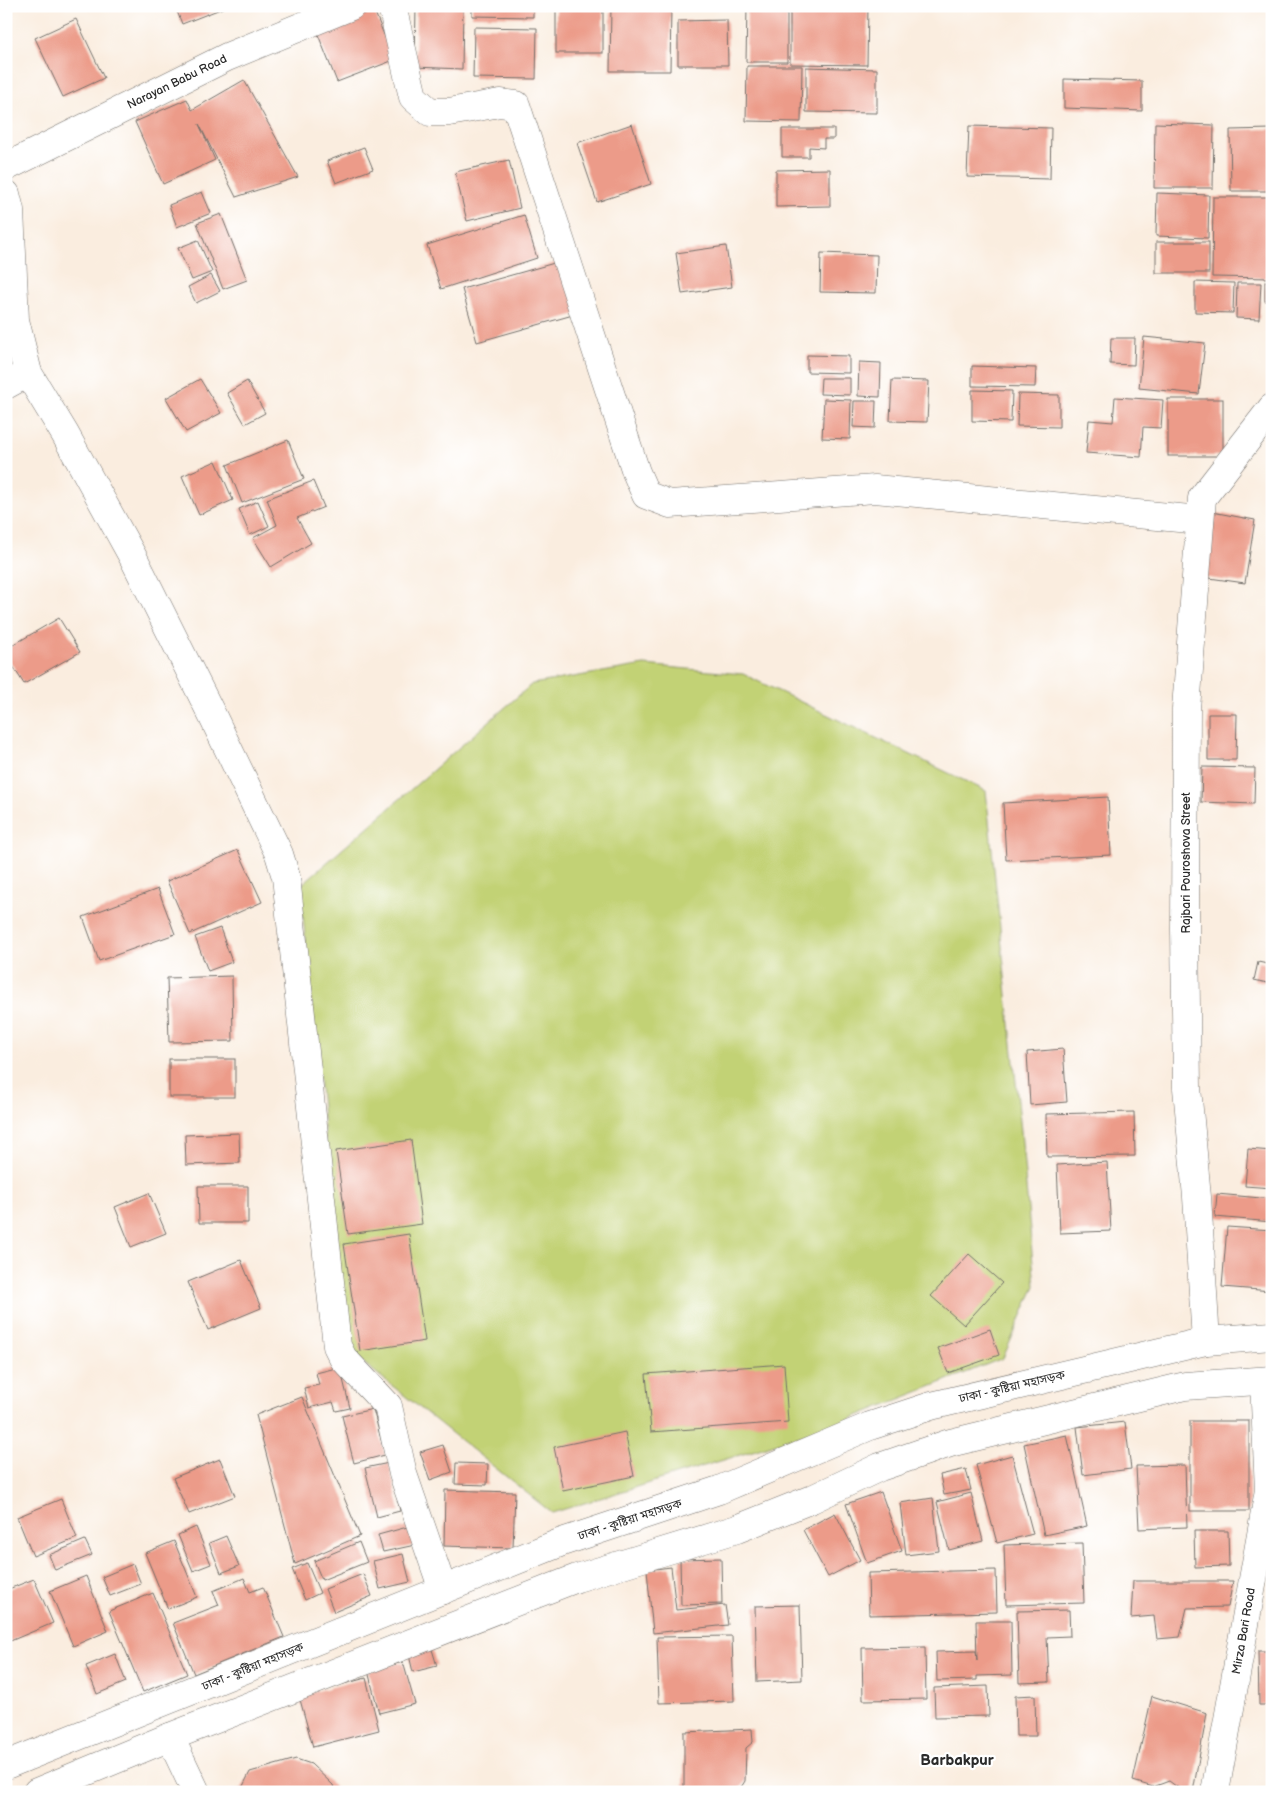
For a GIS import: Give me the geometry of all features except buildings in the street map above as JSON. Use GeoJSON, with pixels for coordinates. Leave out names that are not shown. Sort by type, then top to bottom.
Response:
{"type":"FeatureCollection","features":[{"type":"Feature","properties":{"kind":"street","name":"Narayan Babu Road"},"geometry":{"type":"LineString","coordinates":[[6,167],[227,57],[351,6]]}},
{"type":"Feature","properties":{"kind":"street"},"geometry":{"type":"LineString","coordinates":[[392,6],[413,96],[430,112],[449,112],[500,103],[516,105],[633,463],[646,495],[670,504],[875,489],[1200,520]]}},
{"type":"Feature","properties":{"kind":"street"},"geometry":{"type":"LineString","coordinates":[[6,194],[10,210],[17,379],[65,434],[134,559],[212,714],[279,854],[286,877],[338,1346],[343,1358],[388,1406],[403,1474],[443,1590]]}},
{"type":"Feature","properties":{"kind":"street","name":"Rajbari Pouroshova Street"},"geometry":{"type":"LineString","coordinates":[[1206,1341],[1197,1197],[1187,1088],[1186,709],[1202,498],[1272,408]]}},
{"type":"Feature","properties":{"kind":"street","name":"ঢাকা - কুষ্টিয়া মহাসড়ক"},"geometry":{"type":"LineString","coordinates":[[6,1765],[562,1542],[719,1490],[879,1423],[931,1406],[1206,1341],[1272,1336]]}},
{"type":"Feature","properties":{"kind":"street"},"geometry":{"type":"LineString","coordinates":[[37,1792],[170,1737],[578,1578],[737,1529],[812,1500],[880,1467],[950,1444],[1184,1386],[1268,1380]]}},
{"type":"Feature","properties":{"kind":"street","name":"Mirza Bari Road"},"geometry":{"type":"LineString","coordinates":[[1215,1792],[1269,1490],[1268,1380]]}},
{"type":"Feature","properties":{"kind":"street"},"geometry":{"type":"LineString","coordinates":[[170,1737],[196,1792]]}},
{"type":"Feature","properties":{"kind":"green space"},"geometry":{"type":"Polygon","coordinates":[[[644,665],[743,674],[986,791],[1035,1286],[1003,1358],[827,1428],[552,1513],[346,1349],[300,886],[532,684],[644,665]]]}},
{"type":"Feature","properties":{"kind":"district","name":"Barbakpur"},"geometry":{"type":"Point","coordinates":[957,1760]}}]}
